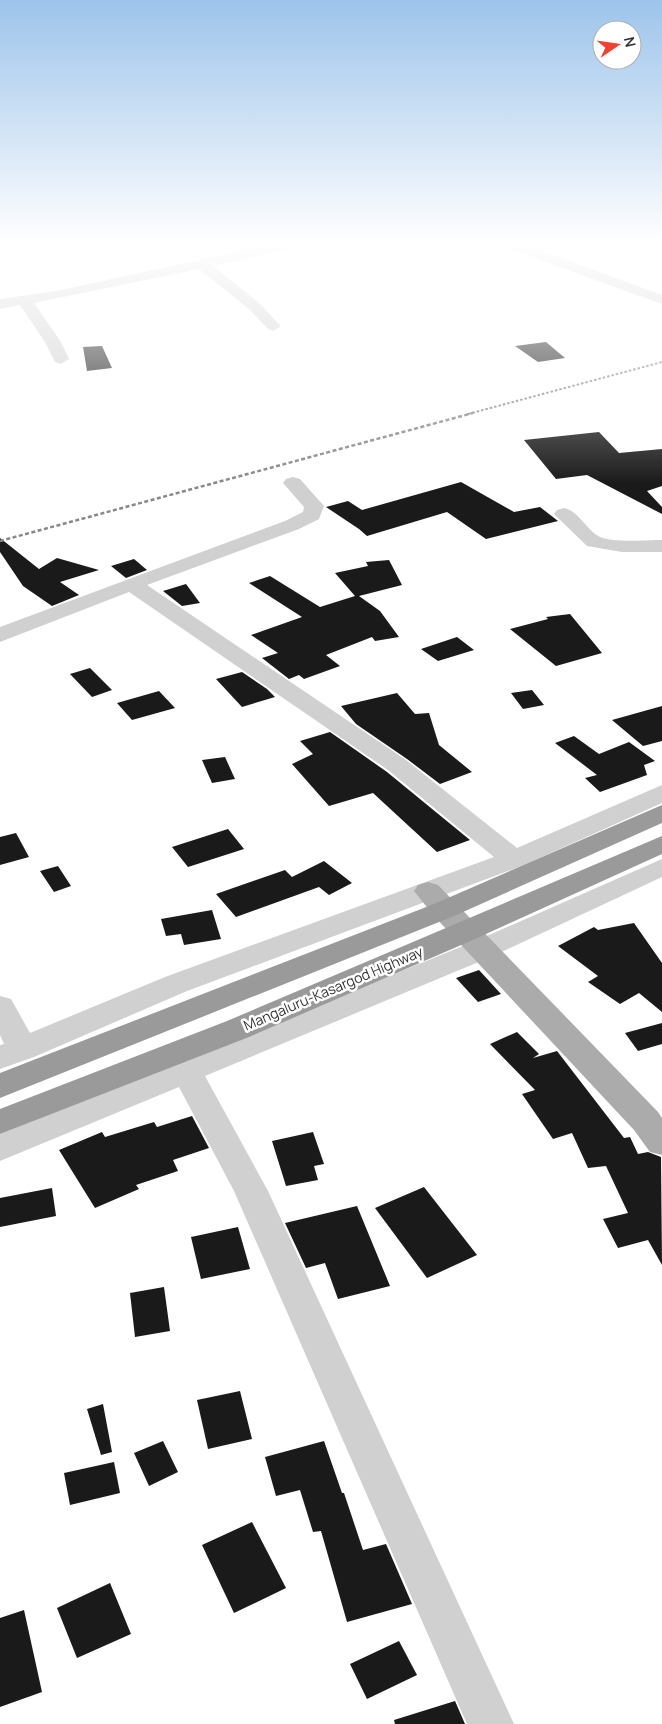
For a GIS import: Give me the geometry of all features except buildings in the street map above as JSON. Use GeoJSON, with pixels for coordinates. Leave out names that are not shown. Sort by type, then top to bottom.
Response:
{"type":"FeatureCollection","features":[{"type":"Feature","properties":{"kind":"highway","name":"Mangaluru-Kasargod Highway"},"geometry":{"type":"LineString","coordinates":[[0,1122],[238,1029],[662,813]]}},
{"type":"Feature","properties":{"kind":"highway","name":"Mangaluru-Kasargod Highway"},"geometry":{"type":"LineString","coordinates":[[0,1086],[662,844]]}},
{"type":"Feature","properties":{"kind":"main road"},"geometry":{"type":"LineString","coordinates":[[455,920],[646,1121],[662,1143]]}},
{"type":"Feature","properties":{"kind":"street"},"geometry":{"type":"LineString","coordinates":[[40,323],[53,342],[61,359]]}},
{"type":"Feature","properties":{"kind":"street"},"geometry":{"type":"LineString","coordinates":[[0,635],[131,584],[292,525],[312,515],[314,506],[293,483]]}},
{"type":"Feature","properties":{"kind":"street"},"geometry":{"type":"LineString","coordinates":[[564,514],[594,542],[622,546],[662,546]]}},
{"type":"Feature","properties":{"kind":"street"},"geometry":{"type":"LineString","coordinates":[[131,584],[397,765],[514,859]]}},
{"type":"Feature","properties":{"kind":"street"},"geometry":{"type":"LineString","coordinates":[[0,1148],[187,1072],[455,920],[514,859],[662,793]]}},
{"type":"Feature","properties":{"kind":"street"},"geometry":{"type":"LineString","coordinates":[[0,1006],[11,1053],[176,984],[455,920],[662,868]]}},
{"type":"Feature","properties":{"kind":"street"},"geometry":{"type":"LineString","coordinates":[[187,1072],[251,1191],[491,1724]]}},
{"type":"Feature","properties":{"kind":"railway"},"geometry":{"type":"LineString","coordinates":[[468,414],[662,362]]}},
{"type":"Feature","properties":{"kind":"railway"},"geometry":{"type":"LineString","coordinates":[[0,541],[473,413]]}}]}
